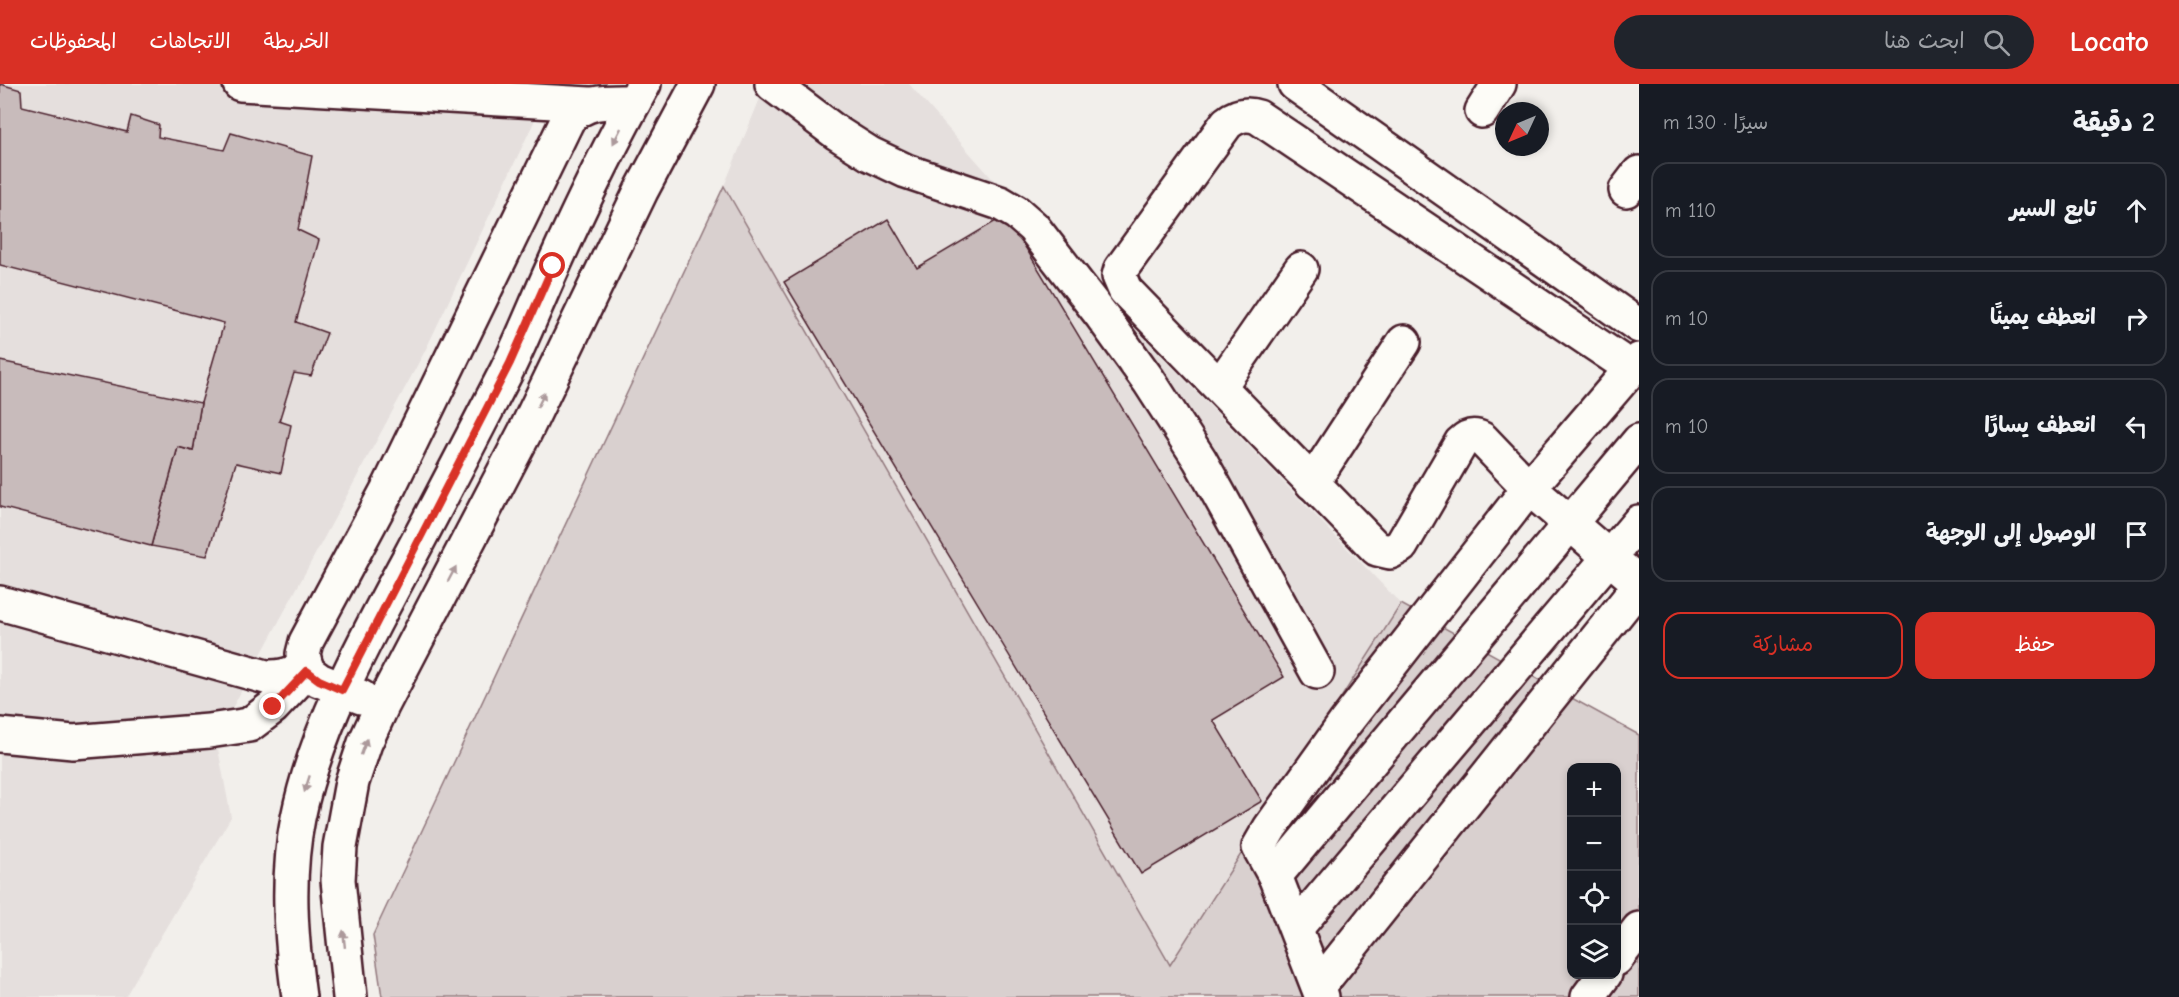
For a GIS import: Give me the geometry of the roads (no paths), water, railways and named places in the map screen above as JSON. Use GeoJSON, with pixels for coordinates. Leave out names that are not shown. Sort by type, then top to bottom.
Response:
{"type":"FeatureCollection","features":[{"type":"Feature","properties":{"kind":"street"},"geometry":{"type":"LineString","coordinates":[[240,84],[589,104],[639,93]]}},
{"type":"Feature","properties":{"kind":"street"},"geometry":{"type":"LineString","coordinates":[[350,997],[338,880],[340,847],[352,782],[365,743],[382,706],[525,432],[641,191],[698,84]]}},
{"type":"Feature","properties":{"kind":"street"},"geometry":{"type":"LineString","coordinates":[[772,84],[837,133],[870,153],[906,171],[1000,203],[1017,213],[1033,227],[1149,381],[1200,460],[1317,672]]}},
{"type":"Feature","properties":{"kind":"street"},"geometry":{"type":"LineString","coordinates":[[1295,84],[1639,326]]}},
{"type":"Feature","properties":{"kind":"street"},"geometry":{"type":"LineString","coordinates":[[299,997],[291,901],[292,855],[305,790],[342,690],[510,363],[558,256],[639,93]]}},
{"type":"Feature","properties":{"kind":"street"},"geometry":{"type":"LineString","coordinates":[[382,706],[319,680],[306,669],[303,654],[306,642],[389,487],[561,131],[577,109],[589,104]]}},
{"type":"Feature","properties":{"kind":"street"},"geometry":{"type":"LineString","coordinates":[[1320,992],[1275,876],[1259,847],[1345,723],[1529,488],[1635,364],[1258,117],[1244,114],[1227,123],[1121,269],[1119,276],[1125,290],[1372,544],[1383,551],[1396,550],[1401,546],[1465,438],[1471,436],[1482,439],[1529,488],[1639,584],[1320,992]]}},
{"type":"Feature","properties":{"kind":"street"},"geometry":{"type":"LineString","coordinates":[[1220,386],[1301,269]]}},
{"type":"Feature","properties":{"kind":"street"},"geometry":{"type":"LineString","coordinates":[[1312,483],[1404,342]]}},
{"type":"Feature","properties":{"kind":"street"},"geometry":{"type":"LineString","coordinates":[[1275,876],[1639,441]]}},
{"type":"Feature","properties":{"kind":"street"},"geometry":{"type":"LineString","coordinates":[[1296,928],[1639,522]]}},
{"type":"Feature","properties":{"kind":"street"},"geometry":{"type":"LineString","coordinates":[[0,603],[266,677],[280,677],[306,669]]}},
{"type":"Feature","properties":{"kind":"street"},"geometry":{"type":"LineString","coordinates":[[0,735],[73,742],[208,731],[249,725],[273,707],[306,669]]}},
{"type":"Feature","properties":{"kind":"street"},"geometry":{"type":"LineString","coordinates":[[1621,954],[1639,929]]}},
{"type":"Feature","properties":{"kind":"street"},"geometry":{"type":"LineString","coordinates":[[1588,997],[1602,979]]}}]}
